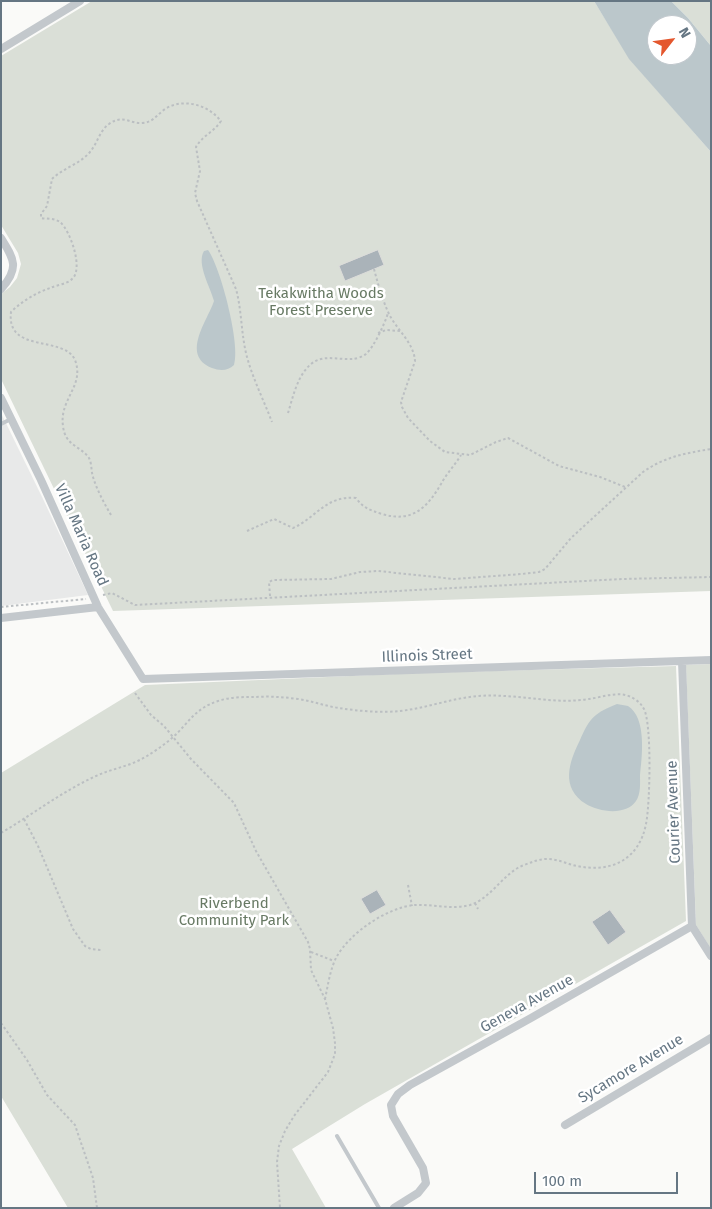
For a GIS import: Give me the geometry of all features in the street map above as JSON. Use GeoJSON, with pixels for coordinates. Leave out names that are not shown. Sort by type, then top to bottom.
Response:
{"type":"FeatureCollection","features":[{"type":"Feature","properties":{"kind":"street"},"geometry":{"type":"LineString","coordinates":[[1,49],[80,1]]}},
{"type":"Feature","properties":{"kind":"street"},"geometry":{"type":"LineString","coordinates":[[1,238],[13,257],[14,269],[10,280],[1,289]]}},
{"type":"Feature","properties":{"kind":"street","name":"Villa Maria Road"},"geometry":{"type":"LineString","coordinates":[[1,398],[98,607],[143,679]]}},
{"type":"Feature","properties":{"kind":"street"},"geometry":{"type":"LineString","coordinates":[[1,618],[98,607]]}},
{"type":"Feature","properties":{"kind":"street","name":"Illinois Street"},"geometry":{"type":"LineString","coordinates":[[143,679],[711,660]]}},
{"type":"Feature","properties":{"kind":"street","name":"Courier Avenue"},"geometry":{"type":"LineString","coordinates":[[682,661],[692,926]]}},
{"type":"Feature","properties":{"kind":"street"},"geometry":{"type":"LineString","coordinates":[[692,926],[711,956]]}},
{"type":"Feature","properties":{"kind":"street","name":"Geneva Avenue"},"geometry":{"type":"LineString","coordinates":[[394,1208],[418,1193],[426,1182],[423,1168],[394,1116],[391,1105],[398,1094],[410,1085],[692,926]]}},
{"type":"Feature","properties":{"kind":"street","name":"Sycamore Avenue"},"geometry":{"type":"LineString","coordinates":[[565,1125],[711,1038]]}},
{"type":"Feature","properties":{"kind":"lane"},"geometry":{"type":"LineString","coordinates":[[1,424],[11,419]]}},
{"type":"Feature","properties":{"kind":"lane"},"geometry":{"type":"LineString","coordinates":[[337,1136],[379,1208]]}},
{"type":"Feature","properties":{"kind":"path"},"geometry":{"type":"LineString","coordinates":[[112,515],[95,482],[89,458],[70,442],[63,426],[65,404],[77,377],[73,356],[61,348],[30,342],[22,337],[16,331],[10,316],[11,312],[22,302],[48,288],[72,280],[74,277],[77,261],[65,228],[55,220],[41,218],[41,214],[47,206],[52,179],[90,152],[108,124],[120,120],[141,124],[148,122],[170,106],[183,103],[192,103],[205,108],[221,121],[219,125],[202,138],[196,147],[200,171],[195,193],[236,289],[248,359],[272,422]]}},
{"type":"Feature","properties":{"kind":"path"},"geometry":{"type":"LineString","coordinates":[[374,269],[388,313],[415,357],[401,402],[403,411],[439,449],[445,452],[470,455],[508,438],[559,466],[600,477],[625,487]]}},
{"type":"Feature","properties":{"kind":"path"},"geometry":{"type":"LineString","coordinates":[[288,413],[293,394],[310,364],[325,358],[353,359],[365,355],[388,313]]}},
{"type":"Feature","properties":{"kind":"path"},"geometry":{"type":"LineString","coordinates":[[378,333],[386,330],[400,331]]}},
{"type":"Feature","properties":{"kind":"path"},"geometry":{"type":"LineString","coordinates":[[270,596],[269,582],[273,580],[331,579],[360,572],[378,571],[454,579],[539,572],[545,569],[571,538],[625,487],[644,472],[663,460],[711,449]]}},
{"type":"Feature","properties":{"kind":"path"},"geometry":{"type":"LineString","coordinates":[[247,531],[274,519],[292,528],[306,521],[326,505],[344,497],[356,498],[365,508],[397,518],[403,517],[419,511],[432,499],[461,455]]}},
{"type":"Feature","properties":{"kind":"path"},"geometry":{"type":"LineString","coordinates":[[1,607],[94,598],[112,592],[135,604],[622,579],[711,577]]}},
{"type":"Feature","properties":{"kind":"path"},"geometry":{"type":"LineString","coordinates":[[135,693],[151,715],[164,726],[191,759],[234,803],[256,851],[308,942],[311,970],[325,999],[333,1028],[335,1054],[328,1072],[294,1116],[279,1146],[277,1162],[280,1208]]}},
{"type":"Feature","properties":{"kind":"path"},"geometry":{"type":"LineString","coordinates":[[1,833],[78,785],[98,775],[122,768],[144,758],[173,737],[197,711],[222,700],[240,697],[276,696],[301,699],[342,708],[385,711],[400,711],[478,696],[572,701],[617,694],[630,696],[640,703],[647,719],[648,813],[646,829],[633,854],[615,865],[587,868],[551,859],[539,860],[516,868],[475,903],[459,906],[412,906],[393,910],[379,917],[353,937],[340,950],[334,961],[325,999]]}},
{"type":"Feature","properties":{"kind":"path"},"geometry":{"type":"LineString","coordinates":[[24,820],[38,846],[73,929],[85,946],[101,950]]}},
{"type":"Feature","properties":{"kind":"path"},"geometry":{"type":"LineString","coordinates":[[408,885],[412,906]]}},
{"type":"Feature","properties":{"kind":"path"},"geometry":{"type":"LineString","coordinates":[[475,903],[478,909]]}},
{"type":"Feature","properties":{"kind":"path"},"geometry":{"type":"LineString","coordinates":[[310,952],[334,961]]}},
{"type":"Feature","properties":{"kind":"path"},"geometry":{"type":"LineString","coordinates":[[1,1023],[27,1060],[47,1095],[75,1125],[93,1178],[97,1208]]}},
{"type":"Feature","properties":{"kind":"shaded area"},"geometry":{"type":"Polygon","coordinates":[[[594,1],[671,1],[685,15],[647,15],[647,65],[697,65],[697,29],[711,46],[711,152],[629,59],[594,1]]]}},
{"type":"Feature","properties":{"kind":"shaded area"},"geometry":{"type":"Polygon","coordinates":[[[208,250],[224,289],[235,342],[234,365],[224,370],[212,368],[203,362],[198,355],[199,337],[214,301],[202,262],[204,251],[208,250]]]}},
{"type":"Feature","properties":{"kind":"shaded area"},"geometry":{"type":"Polygon","coordinates":[[[1,413],[44,501],[88,595],[1,606],[1,413]]]}},
{"type":"Feature","properties":{"kind":"shaded area"},"geometry":{"type":"Polygon","coordinates":[[[617,704],[628,706],[634,712],[641,728],[640,788],[638,798],[632,806],[619,811],[605,811],[591,807],[578,798],[570,783],[569,774],[573,757],[588,723],[598,713],[617,704]]]}},
{"type":"Feature","properties":{"kind":"green space","name":"Tekakwitha Woods Forest Preserve"},"geometry":{"type":"Polygon","coordinates":[[[92,1],[594,1],[630,59],[711,152],[711,591],[113,611],[1,379],[1,294],[17,278],[21,264],[18,253],[1,225],[1,56],[92,1]]]}},
{"type":"Feature","properties":{"kind":"green space"},"geometry":{"type":"Polygon","coordinates":[[[671,1],[711,1],[711,46],[697,29],[697,15],[685,15],[671,1]]]}},
{"type":"Feature","properties":{"kind":"green space"},"geometry":{"type":"Polygon","coordinates":[[[711,664],[711,949],[696,925],[686,665],[711,664]]]}},
{"type":"Feature","properties":{"kind":"green space","name":"Riverbend Community Park"},"geometry":{"type":"Polygon","coordinates":[[[676,666],[686,921],[365,1104],[292,1149],[326,1208],[68,1208],[1,1096],[1,773],[145,685],[419,673],[676,666]]]}},
{"type":"Feature","properties":{"kind":"building"},"geometry":{"type":"Polygon","coordinates":[[[378,250],[384,265],[345,281],[339,266],[378,250]]]}},
{"type":"Feature","properties":{"kind":"building"},"geometry":{"type":"Polygon","coordinates":[[[377,890],[386,905],[370,914],[361,899],[377,890]]]}},
{"type":"Feature","properties":{"kind":"building"},"geometry":{"type":"Polygon","coordinates":[[[610,910],[626,932],[608,945],[592,922],[610,910]]]}}]}
